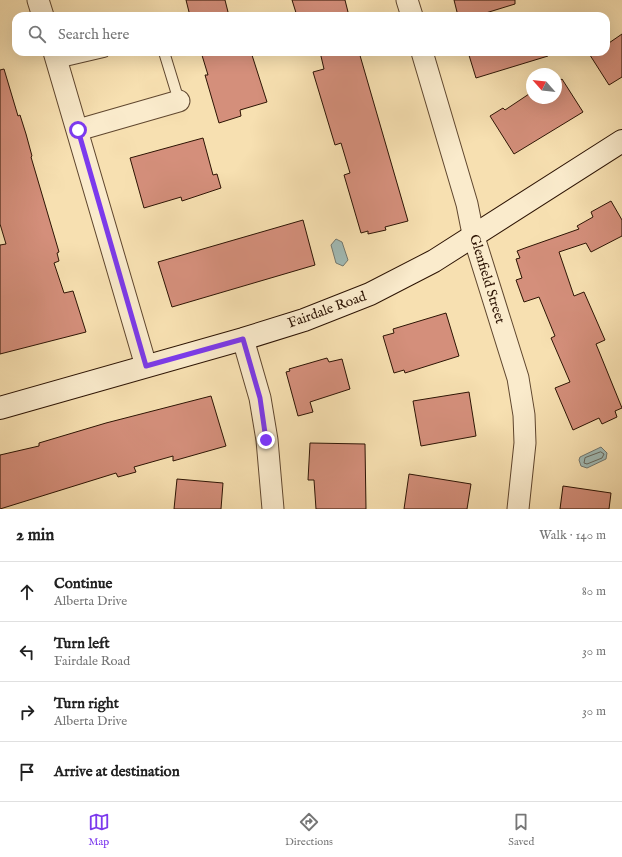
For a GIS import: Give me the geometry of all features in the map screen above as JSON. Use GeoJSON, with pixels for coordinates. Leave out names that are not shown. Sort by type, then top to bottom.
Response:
{"type":"FeatureCollection","features":[{"type":"Feature","properties":{"kind":"street"},"geometry":{"type":"LineString","coordinates":[[38,0],[42,12]]}},
{"type":"Feature","properties":{"kind":"street"},"geometry":{"type":"LineString","coordinates":[[407,0],[411,12]]}},
{"type":"Feature","properties":{"kind":"street","name":"Glenfield Street"},"geometry":{"type":"LineString","coordinates":[[423,56],[466,204],[473,234],[518,378],[524,415],[525,443],[518,509]]}},
{"type":"Feature","properties":{"kind":"street"},"geometry":{"type":"LineString","coordinates":[[55,57],[78,130],[146,366]]}},
{"type":"Feature","properties":{"kind":"street"},"geometry":{"type":"LineString","coordinates":[[78,130],[179,101]]}},
{"type":"Feature","properties":{"kind":"street","name":"Fairdale Road"},"geometry":{"type":"LineString","coordinates":[[0,408],[243,339],[304,320],[370,294],[434,261],[473,234],[622,141]]}},
{"type":"Feature","properties":{"kind":"street"},"geometry":{"type":"LineString","coordinates":[[243,339],[260,398],[273,509]]}},
{"type":"Feature","properties":{"kind":"lane"},"geometry":{"type":"LineString","coordinates":[[165,56],[179,101]]}},
{"type":"Feature","properties":{"kind":"water"},"geometry":{"type":"Polygon","coordinates":[[[336,239],[342,242],[348,260],[343,266],[336,263],[331,245],[336,239]]]}},
{"type":"Feature","properties":{"kind":"water"},"geometry":{"type":"Polygon","coordinates":[[[601,447],[607,453],[606,459],[587,468],[581,466],[579,460],[580,457],[601,447]]]}},
{"type":"Feature","properties":{"kind":"building"},"geometry":{"type":"Polygon","coordinates":[[[186,0],[225,0],[228,12],[189,12],[186,0]]]}},
{"type":"Feature","properties":{"kind":"building"},"geometry":{"type":"Polygon","coordinates":[[[292,0],[345,0],[348,12],[296,12],[292,0]]]}},
{"type":"Feature","properties":{"kind":"building"},"geometry":{"type":"Polygon","coordinates":[[[454,0],[515,0],[515,4],[489,12],[457,12],[454,0]]]}},
{"type":"Feature","properties":{"kind":"building"},"geometry":{"type":"Polygon","coordinates":[[[622,34],[622,77],[609,85],[591,56],[610,56],[610,42],[622,34]]]}},
{"type":"Feature","properties":{"kind":"building"},"geometry":{"type":"Polygon","coordinates":[[[202,56],[252,56],[267,102],[240,110],[241,116],[219,123],[205,75],[208,75],[202,56]]]}},
{"type":"Feature","properties":{"kind":"building"},"geometry":{"type":"Polygon","coordinates":[[[321,56],[360,56],[408,221],[385,227],[386,230],[368,234],[368,231],[361,233],[344,175],[350,173],[341,143],[335,145],[313,72],[324,69],[321,56]]]}},
{"type":"Feature","properties":{"kind":"building"},"geometry":{"type":"Polygon","coordinates":[[[469,56],[548,56],[476,78],[469,56]]]}},
{"type":"Feature","properties":{"kind":"building"},"geometry":{"type":"Polygon","coordinates":[[[4,69],[18,116],[20,115],[26,134],[31,157],[59,252],[57,253],[59,261],[54,263],[64,293],[73,291],[86,332],[0,354],[0,245],[6,244],[0,224],[0,70],[4,69]]]}},
{"type":"Feature","properties":{"kind":"building"},"geometry":{"type":"Polygon","coordinates":[[[562,79],[583,112],[514,154],[490,116],[503,108],[505,110],[526,96],[526,104],[562,104],[562,79]]]}},
{"type":"Feature","properties":{"kind":"building"},"geometry":{"type":"Polygon","coordinates":[[[203,138],[213,175],[217,174],[221,188],[182,201],[181,197],[144,208],[130,158],[203,138]]]}},
{"type":"Feature","properties":{"kind":"building"},"geometry":{"type":"Polygon","coordinates":[[[611,201],[622,220],[622,236],[591,252],[586,243],[559,252],[574,296],[584,292],[605,340],[596,344],[622,408],[615,411],[617,417],[602,424],[599,418],[573,430],[555,388],[570,382],[551,338],[555,336],[539,297],[524,302],[516,280],[522,278],[516,259],[520,258],[517,251],[579,229],[577,226],[593,217],[591,212],[611,201]]]}},
{"type":"Feature","properties":{"kind":"building"},"geometry":{"type":"Polygon","coordinates":[[[303,220],[315,265],[172,307],[158,262],[303,220]]]}},
{"type":"Feature","properties":{"kind":"building"},"geometry":{"type":"Polygon","coordinates":[[[446,313],[459,356],[405,373],[404,370],[394,373],[383,336],[394,333],[393,329],[446,313]]]}},
{"type":"Feature","properties":{"kind":"building"},"geometry":{"type":"Polygon","coordinates":[[[327,358],[329,362],[342,359],[350,389],[310,402],[313,412],[298,416],[286,372],[290,371],[289,369],[327,358]]]}},
{"type":"Feature","properties":{"kind":"building"},"geometry":{"type":"Polygon","coordinates":[[[469,392],[476,436],[421,446],[413,401],[469,392]]]}},
{"type":"Feature","properties":{"kind":"building"},"geometry":{"type":"Polygon","coordinates":[[[211,396],[226,446],[173,461],[173,456],[134,467],[136,472],[118,477],[116,473],[0,509],[0,455],[39,446],[39,443],[106,423],[211,396]]]}},
{"type":"Feature","properties":{"kind":"building"},"geometry":{"type":"Polygon","coordinates":[[[310,443],[365,444],[366,509],[316,509],[314,480],[308,480],[310,443]]]}},
{"type":"Feature","properties":{"kind":"building"},"geometry":{"type":"Polygon","coordinates":[[[409,474],[471,484],[467,509],[404,509],[409,474]]]}},
{"type":"Feature","properties":{"kind":"building"},"geometry":{"type":"Polygon","coordinates":[[[177,479],[223,483],[221,509],[174,509],[177,479]]]}},
{"type":"Feature","properties":{"kind":"building"},"geometry":{"type":"Polygon","coordinates":[[[563,486],[611,493],[609,509],[560,509],[563,486]]]}},
{"type":"Feature","properties":{"kind":"route"},"geometry":{"type":"LineString","coordinates":[[78,130],[146,366],[243,339],[260,398],[266,440]]}}]}
